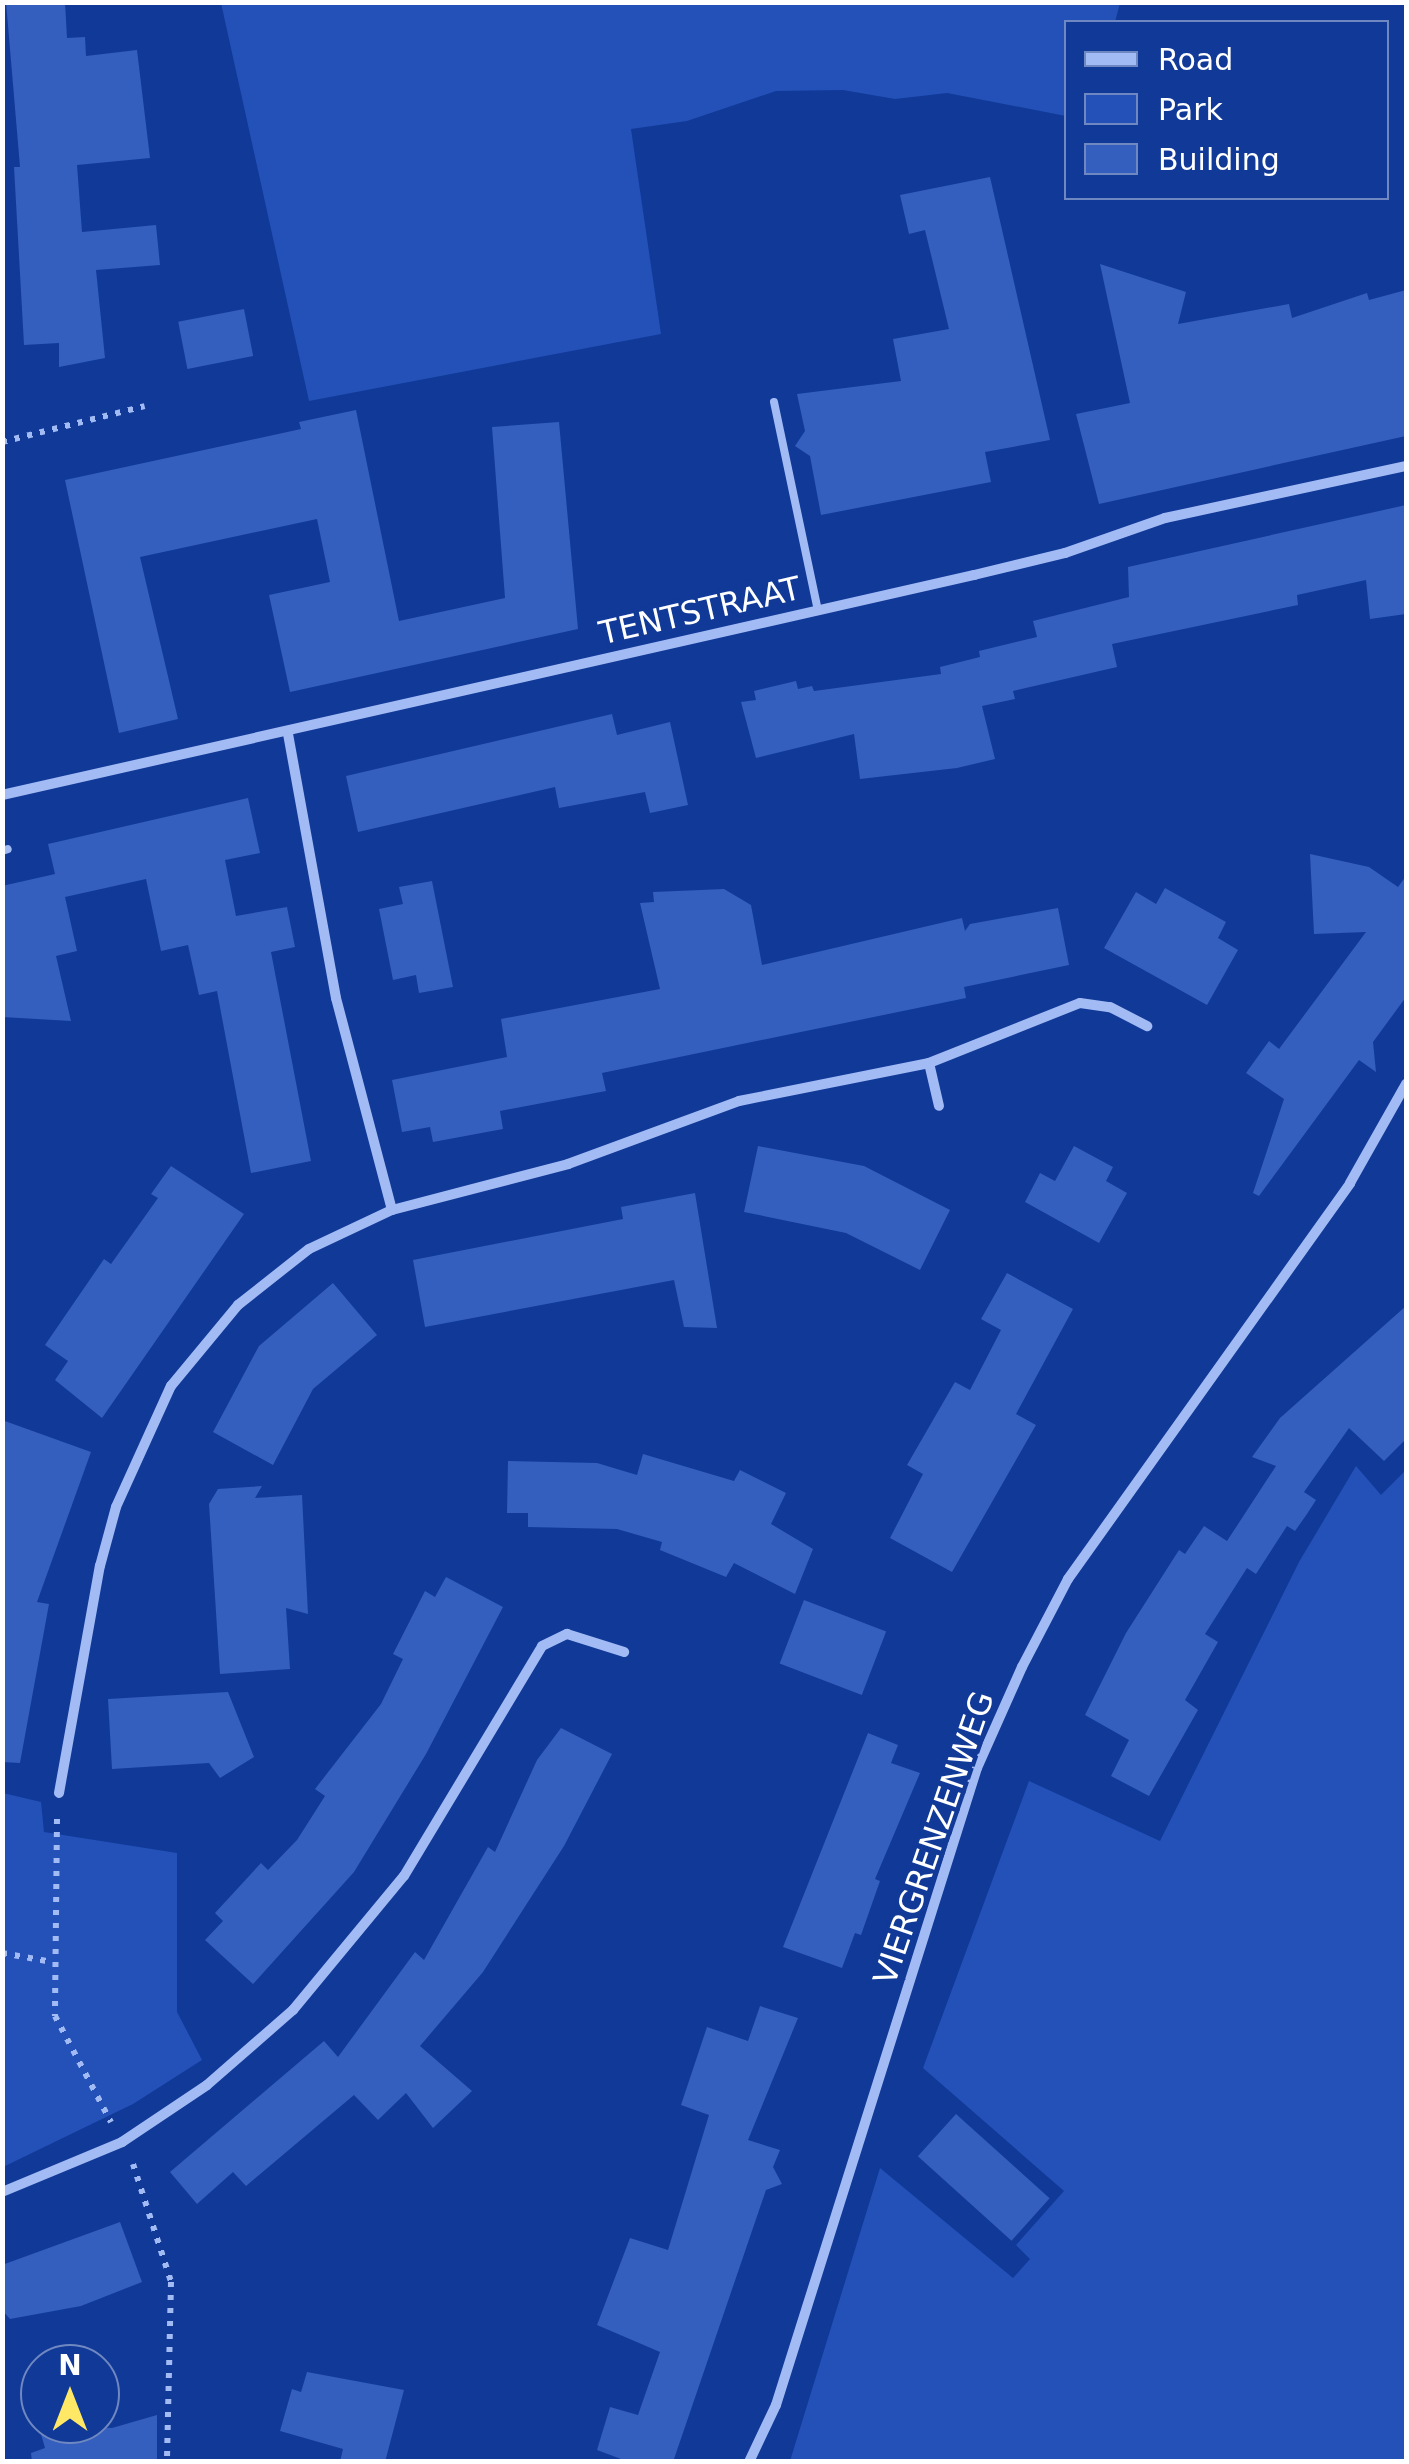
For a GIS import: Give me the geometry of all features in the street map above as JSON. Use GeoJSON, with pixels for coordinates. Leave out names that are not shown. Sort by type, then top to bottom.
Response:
{"type":"FeatureCollection","features":[{"type":"Feature","properties":{"kind":"street","name":"TENTSTRAAT"},"geometry":{"type":"LineString","coordinates":[[2,795],[1066,554],[1165,518],[1406,466]]}},
{"type":"Feature","properties":{"kind":"street"},"geometry":{"type":"LineString","coordinates":[[288,733],[336,998],[392,1210]]}},
{"type":"Feature","properties":{"kind":"street"},"geometry":{"type":"LineString","coordinates":[[59,1794],[104,1551],[116,1507],[171,1386],[252,1294],[308,1249],[392,1210],[568,1164],[739,1102],[929,1063],[1080,1002],[1110,1007],[1147,1026]]}},
{"type":"Feature","properties":{"kind":"street"},"geometry":{"type":"LineString","coordinates":[[929,1063],[939,1106]]}},
{"type":"Feature","properties":{"kind":"street","name":"VIERGRENZENWEG"},"geometry":{"type":"LineString","coordinates":[[749,2462],[776,2405],[977,1768],[1022,1667],[1068,1579],[1126,1504],[1225,1350],[1350,1183],[1406,1084]]}},
{"type":"Feature","properties":{"kind":"street"},"geometry":{"type":"LineString","coordinates":[[2,2192],[122,2142],[207,2085],[293,2010],[404,1876],[542,1646],[567,1634],[624,1652]]}},
{"type":"Feature","properties":{"kind":"lane"},"geometry":{"type":"LineString","coordinates":[[774,402],[818,610]]}},
{"type":"Feature","properties":{"kind":"path"},"geometry":{"type":"LineString","coordinates":[[2,442],[146,406]]}},
{"type":"Feature","properties":{"kind":"path"},"geometry":{"type":"LineString","coordinates":[[59,1794],[52,1962],[55,2016],[122,2142],[157,2225],[171,2282],[167,2462]]}},
{"type":"Feature","properties":{"kind":"path"},"geometry":{"type":"LineString","coordinates":[[2,1952],[52,1962]]}},
{"type":"Feature","properties":{"kind":"green space"},"geometry":{"type":"Polygon","coordinates":[[[221,2],[1120,3],[1116,20],[1064,20],[1064,116],[947,93],[895,99],[843,90],[776,91],[687,121],[631,129],[661,334],[309,401],[221,2]]]}},
{"type":"Feature","properties":{"kind":"green space"},"geometry":{"type":"Polygon","coordinates":[[[1356,1466],[1381,1495],[1406,1470],[1406,2461],[790,2461],[880,2168],[1013,2278],[1030,2259],[1016,2245],[1064,2191],[923,2068],[1029,1781],[1160,1841],[1299,1562],[1356,1466]]]}},
{"type":"Feature","properties":{"kind":"green space"},"geometry":{"type":"Polygon","coordinates":[[[3,1793],[41,1802],[44,1832],[177,1853],[177,2012],[202,2060],[133,2104],[3,2167],[3,1793]]]}},
{"type":"Feature","properties":{"kind":"building"},"geometry":{"type":"Polygon","coordinates":[[[6,2],[65,2],[67,38],[85,37],[86,56],[137,50],[150,158],[77,165],[82,232],[156,225],[160,265],[96,270],[105,358],[59,367],[59,343],[24,345],[14,167],[20,167],[6,2]]]}},
{"type":"Feature","properties":{"kind":"building"},"geometry":{"type":"Polygon","coordinates":[[[990,177],[1050,440],[985,452],[991,482],[821,515],[810,456],[795,446],[805,431],[797,394],[901,381],[893,339],[949,329],[925,230],[909,234],[900,195],[990,177]]]}},
{"type":"Feature","properties":{"kind":"building"},"geometry":{"type":"Polygon","coordinates":[[[1100,264],[1186,292],[1178,324],[1289,304],[1292,318],[1367,293],[1369,300],[1406,290],[1406,436],[1099,504],[1076,414],[1130,403],[1100,264]]]}},
{"type":"Feature","properties":{"kind":"building"},"geometry":{"type":"Polygon","coordinates":[[[244,309],[253,356],[187,369],[178,322],[244,309]]]}},
{"type":"Feature","properties":{"kind":"building"},"geometry":{"type":"Polygon","coordinates":[[[356,410],[399,621],[505,598],[492,427],[559,422],[578,629],[290,692],[269,595],[330,582],[317,519],[140,557],[178,719],[119,733],[65,480],[301,429],[299,422],[356,410]]]}},
{"type":"Feature","properties":{"kind":"building"},"geometry":{"type":"Polygon","coordinates":[[[1406,505],[1406,614],[1370,619],[1366,580],[1297,595],[1298,605],[1112,644],[1117,667],[1013,691],[1015,699],[982,706],[995,759],[957,768],[860,779],[854,734],[756,758],[741,702],[756,700],[754,691],[796,681],[798,689],[812,686],[814,691],[941,674],[940,667],[980,657],[979,651],[1037,637],[1033,621],[1129,597],[1128,567],[1406,505]]]}},
{"type":"Feature","properties":{"kind":"building"},"geometry":{"type":"Polygon","coordinates":[[[612,714],[617,735],[670,722],[688,805],[650,813],[645,792],[559,808],[555,787],[358,832],[346,776],[612,714]]]}},
{"type":"Feature","properties":{"kind":"building"},"geometry":{"type":"Polygon","coordinates":[[[248,798],[260,853],[225,860],[236,916],[287,907],[295,947],[271,952],[311,1161],[251,1173],[217,991],[199,995],[188,945],[161,951],[146,879],[65,897],[77,951],[56,956],[71,1021],[2,1017],[2,886],[55,874],[48,844],[248,798]]]}},
{"type":"Feature","properties":{"kind":"building"},"geometry":{"type":"Polygon","coordinates":[[[1310,854],[1369,867],[1398,887],[1406,876],[1406,997],[1373,1042],[1376,1072],[1359,1060],[1259,1196],[1253,1193],[1284,1099],[1246,1073],[1269,1041],[1279,1049],[1366,932],[1314,934],[1310,854]]]}},
{"type":"Feature","properties":{"kind":"building"},"geometry":{"type":"Polygon","coordinates":[[[432,881],[453,987],[419,993],[416,975],[393,980],[379,909],[403,904],[399,887],[432,881]]]}},
{"type":"Feature","properties":{"kind":"building"},"geometry":{"type":"Polygon","coordinates":[[[1165,888],[1226,922],[1218,938],[1238,950],[1207,1005],[1104,948],[1136,892],[1156,904],[1165,888]]]}},
{"type":"Feature","properties":{"kind":"building"},"geometry":{"type":"Polygon","coordinates":[[[724,889],[751,905],[762,965],[962,918],[965,931],[970,924],[1058,908],[1069,965],[964,987],[966,998],[602,1073],[606,1091],[500,1111],[503,1129],[433,1142],[430,1127],[402,1132],[392,1080],[507,1057],[501,1019],[660,989],[640,903],[654,902],[653,892],[724,889]]]}},
{"type":"Feature","properties":{"kind":"building"},"geometry":{"type":"Polygon","coordinates":[[[758,1146],[864,1166],[950,1210],[920,1270],[846,1233],[744,1212],[758,1146]]]}},
{"type":"Feature","properties":{"kind":"building"},"geometry":{"type":"Polygon","coordinates":[[[1074,1146],[1113,1167],[1106,1181],[1127,1193],[1099,1243],[1025,1202],[1040,1173],[1055,1181],[1074,1146]]]}},
{"type":"Feature","properties":{"kind":"building"},"geometry":{"type":"Polygon","coordinates":[[[171,1166],[244,1214],[102,1418],[55,1380],[68,1361],[45,1345],[104,1259],[111,1264],[158,1198],[151,1194],[171,1166]]]}},
{"type":"Feature","properties":{"kind":"building"},"geometry":{"type":"Polygon","coordinates":[[[695,1193],[717,1328],[684,1327],[674,1280],[425,1327],[413,1260],[623,1219],[621,1207],[695,1193]]]}},
{"type":"Feature","properties":{"kind":"building"},"geometry":{"type":"Polygon","coordinates":[[[1007,1273],[1073,1309],[1016,1414],[1036,1425],[952,1572],[890,1538],[923,1474],[907,1465],[955,1382],[970,1390],[1001,1330],[981,1319],[1007,1273]]]}},
{"type":"Feature","properties":{"kind":"building"},"geometry":{"type":"Polygon","coordinates":[[[333,1283],[377,1335],[313,1389],[273,1465],[213,1432],[259,1346],[333,1283]]]}},
{"type":"Feature","properties":{"kind":"building"},"geometry":{"type":"Polygon","coordinates":[[[1406,1306],[1406,1439],[1384,1461],[1349,1428],[1304,1492],[1316,1500],[1307,1514],[1295,1531],[1287,1526],[1256,1574],[1247,1568],[1205,1634],[1218,1642],[1185,1700],[1198,1710],[1149,1796],[1111,1776],[1129,1740],[1085,1715],[1126,1633],[1179,1550],[1185,1554],[1204,1526],[1227,1541],[1276,1466],[1252,1457],[1280,1418],[1406,1306]]]}},
{"type":"Feature","properties":{"kind":"building"},"geometry":{"type":"Polygon","coordinates":[[[2,1420],[91,1452],[37,1602],[49,1604],[20,1763],[2,1762],[2,1420]]]}},
{"type":"Feature","properties":{"kind":"building"},"geometry":{"type":"Polygon","coordinates":[[[643,1454],[734,1481],[740,1470],[786,1493],[771,1524],[813,1549],[795,1594],[734,1563],[726,1577],[660,1550],[662,1542],[617,1529],[528,1527],[528,1513],[507,1513],[508,1461],[597,1463],[637,1475],[643,1454]]]}},
{"type":"Feature","properties":{"kind":"building"},"geometry":{"type":"Polygon","coordinates":[[[262,1486],[255,1498],[302,1495],[308,1614],[286,1608],[290,1669],[220,1674],[209,1504],[218,1489],[262,1486]]]}},
{"type":"Feature","properties":{"kind":"building"},"geometry":{"type":"Polygon","coordinates":[[[446,1577],[503,1607],[426,1754],[354,1872],[253,1984],[205,1940],[223,1921],[215,1913],[261,1863],[268,1870],[297,1840],[325,1796],[315,1789],[381,1704],[403,1659],[393,1654],[425,1591],[435,1597],[446,1577]]]}},
{"type":"Feature","properties":{"kind":"building"},"geometry":{"type":"Polygon","coordinates":[[[804,1600],[886,1632],[862,1695],[780,1663],[804,1600]]]}},
{"type":"Feature","properties":{"kind":"building"},"geometry":{"type":"Polygon","coordinates":[[[228,1692],[254,1757],[220,1778],[209,1763],[112,1769],[108,1699],[228,1692]]]}},
{"type":"Feature","properties":{"kind":"building"},"geometry":{"type":"Polygon","coordinates":[[[561,1728],[612,1754],[564,1846],[483,1972],[420,2046],[472,2091],[433,2128],[406,2093],[378,2120],[354,2095],[246,2186],[233,2172],[197,2204],[170,2172],[324,2041],[338,2057],[415,1952],[424,1960],[488,1847],[495,1852],[537,1760],[561,1728]]]}},
{"type":"Feature","properties":{"kind":"building"},"geometry":{"type":"Polygon","coordinates":[[[868,1733],[898,1745],[891,1763],[920,1773],[875,1879],[880,1881],[861,1935],[855,1933],[842,1968],[783,1947],[868,1733]]]}},
{"type":"Feature","properties":{"kind":"building"},"geometry":{"type":"Polygon","coordinates":[[[760,2006],[798,2018],[748,2140],[780,2150],[773,2167],[782,2184],[766,2190],[673,2462],[629,2462],[597,2450],[610,2407],[638,2415],[660,2352],[597,2325],[630,2238],[668,2250],[709,2115],[681,2105],[707,2027],[748,2041],[760,2006]]]}},
{"type":"Feature","properties":{"kind":"building"},"geometry":{"type":"Polygon","coordinates":[[[956,2114],[1050,2198],[1011,2241],[918,2156],[956,2114]]]}},
{"type":"Feature","properties":{"kind":"building"},"geometry":{"type":"Polygon","coordinates":[[[120,2222],[142,2282],[81,2306],[10,2319],[2,2310],[2,2265],[120,2222]]]}},
{"type":"Feature","properties":{"kind":"building"},"geometry":{"type":"Polygon","coordinates":[[[307,2372],[404,2390],[385,2462],[340,2462],[343,2449],[280,2431],[292,2389],[301,2392],[307,2372]]]}},
{"type":"Feature","properties":{"kind":"building"},"geometry":{"type":"Polygon","coordinates":[[[157,2415],[157,2462],[32,2462],[31,2453],[45,2448],[44,2444],[120,2444],[120,2426],[157,2415]]]}}]}
